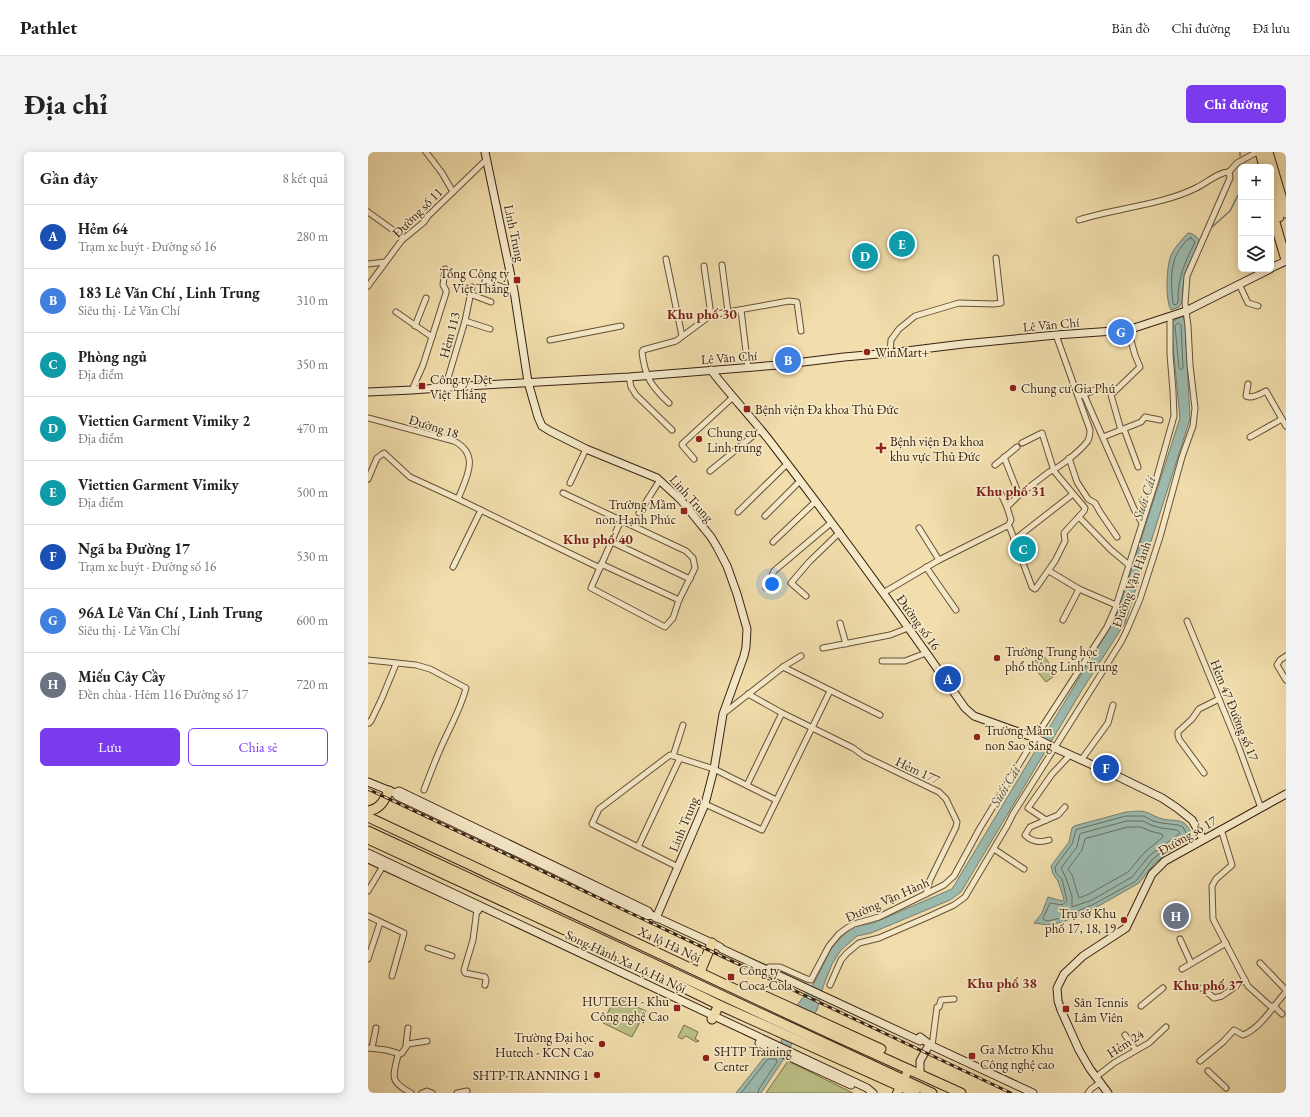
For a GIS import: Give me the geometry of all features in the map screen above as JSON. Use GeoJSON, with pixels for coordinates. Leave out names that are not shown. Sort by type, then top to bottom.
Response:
{"type":"FeatureCollection","features":[{"type":"Feature","properties":{"kind":"highway"},"geometry":{"type":"LineString","coordinates":[[1256,152],[1258,164]]}},
{"type":"Feature","properties":{"kind":"highway"},"geometry":{"type":"LineString","coordinates":[[1256,152],[1262,164]]}},
{"type":"Feature","properties":{"kind":"highway"},"geometry":{"type":"LineString","coordinates":[[1268,152],[1286,213]]}},
{"type":"Feature","properties":{"kind":"highway"},"geometry":{"type":"LineString","coordinates":[[1274,152],[1286,194]]}},
{"type":"Feature","properties":{"kind":"highway"},"geometry":{"type":"LineString","coordinates":[[1274,200],[1286,240]]}},
{"type":"Feature","properties":{"kind":"highway"},"geometry":{"type":"LineString","coordinates":[[1274,220],[1286,261]]}},
{"type":"Feature","properties":{"kind":"highway"},"geometry":{"type":"LineString","coordinates":[[368,812],[377,809],[382,805],[392,792]]}},
{"type":"Feature","properties":{"kind":"highway","name":"Xa lộ Hà Nội"},"geometry":{"type":"LineString","coordinates":[[368,812],[701,970]]}},
{"type":"Feature","properties":{"kind":"highway","name":"Xa lộ Hà Nội"},"geometry":{"type":"LineString","coordinates":[[368,817],[836,1033],[917,1067],[961,1093]]}},
{"type":"Feature","properties":{"kind":"highway","name":"Xa lộ Hà Nội"},"geometry":{"type":"LineString","coordinates":[[368,831],[771,1023],[829,1049],[880,1068],[900,1086]]}},
{"type":"Feature","properties":{"kind":"highway","name":"Xa lộ Hà Nội"},"geometry":{"type":"LineString","coordinates":[[368,839],[580,937],[719,1005],[771,1023]]}},
{"type":"Feature","properties":{"kind":"highway"},"geometry":{"type":"LineString","coordinates":[[701,970],[716,945]]}},
{"type":"Feature","properties":{"kind":"highway"},"geometry":{"type":"LineString","coordinates":[[713,1017],[719,1005]]}},
{"type":"Feature","properties":{"kind":"highway","name":"Xa lộ Hà Nội"},"geometry":{"type":"LineString","coordinates":[[829,1049],[900,1086],[913,1091],[932,1093]]}},
{"type":"Feature","properties":{"kind":"highway"},"geometry":{"type":"LineString","coordinates":[[880,1068],[889,1081]]}},
{"type":"Feature","properties":{"kind":"main road","name":"Linh Trung"},"geometry":{"type":"LineString","coordinates":[[486,156],[514,290],[528,382],[542,426],[586,448],[660,480],[681,500],[717,547],[730,574],[744,619],[747,633],[745,652],[724,714],[714,769],[705,804],[678,867],[653,916]]}},
{"type":"Feature","properties":{"kind":"main road","name":"Lê Văn Chí"},"geometry":{"type":"LineString","coordinates":[[1274,267],[1286,261]]}},
{"type":"Feature","properties":{"kind":"main road","name":"Lê Văn Chí"},"geometry":{"type":"LineString","coordinates":[[368,392],[647,376],[748,368],[890,354],[964,344],[1128,330],[1186,311],[1264,272]]}},
{"type":"Feature","properties":{"kind":"main road","name":"Đường số 16"},"geometry":{"type":"LineString","coordinates":[[712,370],[732,398],[760,430],[840,532],[966,708],[974,716],[1037,739],[1162,798],[1192,820],[1203,839]]}},
{"type":"Feature","properties":{"kind":"main road"},"geometry":{"type":"LineString","coordinates":[[368,782],[392,792],[399,791],[562,868],[648,911],[653,916],[722,949],[845,1004],[920,1041],[922,1040],[1033,1093]]}},
{"type":"Feature","properties":{"kind":"main road","name":"Đường số 17"},"geometry":{"type":"LineString","coordinates":[[1106,1092],[1085,1063],[1061,1010],[1057,992],[1060,980],[1072,965],[1083,956],[1126,928],[1148,880],[1157,868],[1165,861],[1286,794]]}},
{"type":"Feature","properties":{"kind":"main road","name":"Song Hành Xa Lộ Hà Nội"},"geometry":{"type":"LineString","coordinates":[[368,853],[384,863],[477,909],[713,1017]]}},
{"type":"Feature","properties":{"kind":"main road","name":"Song Hành Xa Lộ Hà Nội"},"geometry":{"type":"LineString","coordinates":[[368,859],[384,863],[713,1017],[868,1093]]}},
{"type":"Feature","properties":{"kind":"main road"},"geometry":{"type":"LineString","coordinates":[[716,945],[724,946],[797,982]]}},
{"type":"Feature","properties":{"kind":"main road"},"geometry":{"type":"LineString","coordinates":[[900,1086],[917,1067],[931,1045]]}},
{"type":"Feature","properties":{"kind":"main road"},"geometry":{"type":"LineString","coordinates":[[913,1091],[917,1067]]}},
{"type":"Feature","properties":{"kind":"main road","name":"Song Hành Xa Lộ Hà Nội"},"geometry":{"type":"LineString","coordinates":[[821,1069],[867,1088],[873,1093]]}},
{"type":"Feature","properties":{"kind":"street"},"geometry":{"type":"LineString","coordinates":[[426,152],[442,173],[453,192]]}},
{"type":"Feature","properties":{"kind":"street"},"geometry":{"type":"LineString","coordinates":[[1079,220],[1172,197],[1196,189],[1224,172],[1230,172],[1237,163],[1256,152]]}},
{"type":"Feature","properties":{"kind":"street","name":"Đường số 11"},"geometry":{"type":"LineString","coordinates":[[368,286],[404,238],[424,222],[486,156]]}},
{"type":"Feature","properties":{"kind":"street","name":"Đường Vận Hành"},"geometry":{"type":"LineString","coordinates":[[830,985],[841,960],[859,943],[879,938],[961,901],[1008,826],[1013,814],[1053,747],[1126,632],[1140,599],[1193,426],[1195,408],[1185,289],[1187,276],[1230,178],[1230,172]]}},
{"type":"Feature","properties":{"kind":"street"},"geometry":{"type":"LineString","coordinates":[[368,212],[404,238]]}},
{"type":"Feature","properties":{"kind":"street"},"geometry":{"type":"LineString","coordinates":[[890,354],[891,340],[899,329],[915,316],[959,304],[1001,303],[996,258]]}},
{"type":"Feature","properties":{"kind":"street"},"geometry":{"type":"LineString","coordinates":[[666,259],[682,336]]}},
{"type":"Feature","properties":{"kind":"street"},"geometry":{"type":"LineString","coordinates":[[368,264],[385,262]]}},
{"type":"Feature","properties":{"kind":"street"},"geometry":{"type":"LineString","coordinates":[[722,265],[728,312]]}},
{"type":"Feature","properties":{"kind":"street"},"geometry":{"type":"LineString","coordinates":[[704,266],[711,315]]}},
{"type":"Feature","properties":{"kind":"street"},"geometry":{"type":"LineString","coordinates":[[412,390],[446,294],[446,290],[443,285],[445,269]]}},
{"type":"Feature","properties":{"kind":"street"},"geometry":{"type":"LineString","coordinates":[[485,281],[514,290]]}},
{"type":"Feature","properties":{"kind":"street"},"geometry":{"type":"LineString","coordinates":[[1239,284],[1248,303],[1258,306]]}},
{"type":"Feature","properties":{"kind":"street","name":"Hẻm 113"},"geometry":{"type":"LineString","coordinates":[[445,388],[465,321],[472,287]]}},
{"type":"Feature","properties":{"kind":"street"},"geometry":{"type":"LineString","coordinates":[[470,294],[491,302]]}},
{"type":"Feature","properties":{"kind":"street"},"geometry":{"type":"LineString","coordinates":[[415,326],[426,298]]}},
{"type":"Feature","properties":{"kind":"street"},"geometry":{"type":"LineString","coordinates":[[668,404],[654,389],[647,376],[642,351],[676,341],[711,315],[789,301],[797,302],[801,331]]}},
{"type":"Feature","properties":{"kind":"street"},"geometry":{"type":"LineString","coordinates":[[741,310],[748,368]]}},
{"type":"Feature","properties":{"kind":"street"},"geometry":{"type":"LineString","coordinates":[[396,312],[432,336]]}},
{"type":"Feature","properties":{"kind":"street","name":"Đường Vận Hành"},"geometry":{"type":"LineString","coordinates":[[769,967],[780,967],[811,980],[829,946],[839,934],[847,928],[854,924],[880,917],[944,885],[954,876],[980,828],[1107,627],[1116,605],[1174,416],[1170,354],[1170,317]]}},
{"type":"Feature","properties":{"kind":"street"},"geometry":{"type":"LineString","coordinates":[[465,321],[490,329]]}},
{"type":"Feature","properties":{"kind":"street"},"geometry":{"type":"LineString","coordinates":[[550,340],[621,326]]}},
{"type":"Feature","properties":{"kind":"street"},"geometry":{"type":"LineString","coordinates":[[1128,330],[1140,367],[1111,396],[1138,467]]}},
{"type":"Feature","properties":{"kind":"street"},"geometry":{"type":"LineString","coordinates":[[1007,507],[1019,495],[1049,472],[1054,471],[1087,442],[1090,437],[1090,430],[1080,395],[1056,335]]}},
{"type":"Feature","properties":{"kind":"street"},"geometry":{"type":"LineString","coordinates":[[630,377],[631,387],[636,395],[672,430]]}},
{"type":"Feature","properties":{"kind":"street"},"geometry":{"type":"LineString","coordinates":[[1248,384],[1246,396],[1254,397],[1266,391],[1286,426]]}},
{"type":"Feature","properties":{"kind":"street"},"geometry":{"type":"LineString","coordinates":[[1080,395],[1102,387]]}},
{"type":"Feature","properties":{"kind":"street"},"geometry":{"type":"LineString","coordinates":[[1080,395],[1085,397],[1134,511],[1142,523]]}},
{"type":"Feature","properties":{"kind":"street"},"geometry":{"type":"LineString","coordinates":[[694,459],[682,446],[682,444],[732,398]]}},
{"type":"Feature","properties":{"kind":"street"},"geometry":{"type":"LineString","coordinates":[[1103,437],[1141,422],[1145,417],[1160,420]]}},
{"type":"Feature","properties":{"kind":"street","name":"Đường 18"},"geometry":{"type":"LineString","coordinates":[[368,418],[454,441],[462,446],[469,456],[470,465],[458,499]]}},
{"type":"Feature","properties":{"kind":"street"},"geometry":{"type":"LineString","coordinates":[[1250,437],[1282,419]]}},
{"type":"Feature","properties":{"kind":"street"},"geometry":{"type":"LineString","coordinates":[[710,470],[760,430]]}},
{"type":"Feature","properties":{"kind":"street"},"geometry":{"type":"LineString","coordinates":[[1008,526],[1034,589],[1049,571],[1065,541],[1064,533],[1085,508],[1054,471],[1042,433],[1022,443]]}},
{"type":"Feature","properties":{"kind":"street"},"geometry":{"type":"LineString","coordinates":[[995,465],[1017,447]]}},
{"type":"Feature","properties":{"kind":"street"},"geometry":{"type":"LineString","coordinates":[[570,483],[586,448]]}},
{"type":"Feature","properties":{"kind":"street"},"geometry":{"type":"LineString","coordinates":[[368,479],[377,458],[384,453],[410,477],[600,566],[679,600]]}},
{"type":"Feature","properties":{"kind":"street"},"geometry":{"type":"LineString","coordinates":[[1004,458],[1019,495]]}},
{"type":"Feature","properties":{"kind":"street"},"geometry":{"type":"LineString","coordinates":[[1069,458],[1077,482],[1084,494],[1088,499],[1095,503],[1117,537]]}},
{"type":"Feature","properties":{"kind":"street"},"geometry":{"type":"LineString","coordinates":[[738,512],[787,464]]}},
{"type":"Feature","properties":{"kind":"street"},"geometry":{"type":"LineString","coordinates":[[639,513],[660,480]]}},
{"type":"Feature","properties":{"kind":"street"},"geometry":{"type":"LineString","coordinates":[[765,516],[800,481]]}},
{"type":"Feature","properties":{"kind":"street"},"geometry":{"type":"LineString","coordinates":[[563,493],[622,520],[686,552],[693,558],[696,568],[679,600],[673,618],[665,626],[591,588],[622,520]]}},
{"type":"Feature","properties":{"kind":"street"},"geometry":{"type":"LineString","coordinates":[[883,593],[938,560],[1008,526],[1011,520],[1001,494]]}},
{"type":"Feature","properties":{"kind":"street"},"geometry":{"type":"LineString","coordinates":[[1014,540],[1073,494]]}},
{"type":"Feature","properties":{"kind":"street"},"geometry":{"type":"LineString","coordinates":[[773,542],[816,501]]}},
{"type":"Feature","properties":{"kind":"street"},"geometry":{"type":"LineString","coordinates":[[453,567],[481,510]]}},
{"type":"Feature","properties":{"kind":"street"},"geometry":{"type":"LineString","coordinates":[[1078,517],[1107,546],[1129,565]]}},
{"type":"Feature","properties":{"kind":"street"},"geometry":{"type":"LineString","coordinates":[[766,588],[774,571],[832,522]]}},
{"type":"Feature","properties":{"kind":"street"},"geometry":{"type":"LineString","coordinates":[[919,528],[938,560]]}},
{"type":"Feature","properties":{"kind":"street"},"geometry":{"type":"LineString","coordinates":[[806,596],[791,583],[840,532]]}},
{"type":"Feature","properties":{"kind":"street"},"geometry":{"type":"LineString","coordinates":[[612,542],[690,579]]}},
{"type":"Feature","properties":{"kind":"street"},"geometry":{"type":"LineString","coordinates":[[926,567],[956,610]]}},
{"type":"Feature","properties":{"kind":"street"},"geometry":{"type":"LineString","coordinates":[[1049,571],[1079,589],[1116,605]]}},
{"type":"Feature","properties":{"kind":"street"},"geometry":{"type":"LineString","coordinates":[[1064,620],[1079,589]]}},
{"type":"Feature","properties":{"kind":"street","name":"Hẻm 47 Đường số 17"},"geometry":{"type":"LineString","coordinates":[[1187,621],[1238,745],[1261,808]]}},
{"type":"Feature","properties":{"kind":"street"},"geometry":{"type":"LineString","coordinates":[[840,623],[846,644]]}},
{"type":"Feature","properties":{"kind":"street"},"geometry":{"type":"LineString","coordinates":[[823,648],[890,635],[908,628]]}},
{"type":"Feature","properties":{"kind":"street"},"geometry":{"type":"LineString","coordinates":[[882,661],[905,661],[926,653]]}},
{"type":"Feature","properties":{"kind":"street"},"geometry":{"type":"LineString","coordinates":[[724,714],[783,667],[801,656]]}},
{"type":"Feature","properties":{"kind":"street"},"geometry":{"type":"LineString","coordinates":[[1286,656],[1280,660],[1277,665],[1286,680]]}},
{"type":"Feature","properties":{"kind":"street"},"geometry":{"type":"LineString","coordinates":[[368,660],[416,665],[430,669],[466,688],[464,698],[443,743],[424,790]]}},
{"type":"Feature","properties":{"kind":"street"},"geometry":{"type":"LineString","coordinates":[[368,724],[382,698],[396,664]]}},
{"type":"Feature","properties":{"kind":"street"},"geometry":{"type":"LineString","coordinates":[[783,667],[880,715]]}},
{"type":"Feature","properties":{"kind":"street"},"geometry":{"type":"LineString","coordinates":[[705,804],[762,830],[830,691]]}},
{"type":"Feature","properties":{"kind":"street","name":"Hẻm 177"},"geometry":{"type":"LineString","coordinates":[[748,694],[782,713],[852,747],[860,754],[944,795],[957,822],[930,880],[926,894]]}},
{"type":"Feature","properties":{"kind":"street"},"geometry":{"type":"LineString","coordinates":[[1204,773],[1180,739],[1178,732],[1199,709],[1219,699]]}},
{"type":"Feature","properties":{"kind":"street"},"geometry":{"type":"LineString","coordinates":[[1082,759],[1108,723],[1113,705]]}},
{"type":"Feature","properties":{"kind":"street"},"geometry":{"type":"LineString","coordinates":[[747,785],[782,713]]}},
{"type":"Feature","properties":{"kind":"street"},"geometry":{"type":"LineString","coordinates":[[673,756],[683,725]]}},
{"type":"Feature","properties":{"kind":"street"},"geometry":{"type":"LineString","coordinates":[[678,867],[592,824],[599,809],[670,754],[714,769],[776,800]]}},
{"type":"Feature","properties":{"kind":"street"},"geometry":{"type":"LineString","coordinates":[[1046,820],[1028,808],[1052,774],[1070,755]]}},
{"type":"Feature","properties":{"kind":"street"},"geometry":{"type":"LineString","coordinates":[[638,847],[680,758]]}},
{"type":"Feature","properties":{"kind":"street"},"geometry":{"type":"LineString","coordinates":[[1049,840],[1038,842],[1026,837],[1025,835],[1030,828],[1058,815],[1065,807]]}},
{"type":"Feature","properties":{"kind":"street"},"geometry":{"type":"LineString","coordinates":[[1221,829],[1232,865],[1216,879],[1212,886],[1213,919],[1245,980],[1254,992],[1270,1006],[1274,1006],[1282,1014]]}},
{"type":"Feature","properties":{"kind":"street"},"geometry":{"type":"LineString","coordinates":[[994,849],[1024,869]]}},
{"type":"Feature","properties":{"kind":"street"},"geometry":{"type":"LineString","coordinates":[[368,891],[384,863]]}},
{"type":"Feature","properties":{"kind":"street"},"geometry":{"type":"LineString","coordinates":[[477,909],[473,940],[464,970],[465,974],[485,977],[485,985]]}},
{"type":"Feature","properties":{"kind":"street"},"geometry":{"type":"LineString","coordinates":[[368,916],[380,923],[404,933],[392,976]]}},
{"type":"Feature","properties":{"kind":"street"},"geometry":{"type":"LineString","coordinates":[[368,959],[380,923]]}},
{"type":"Feature","properties":{"kind":"street"},"geometry":{"type":"LineString","coordinates":[[1180,939],[1191,963]]}},
{"type":"Feature","properties":{"kind":"street"},"geometry":{"type":"LineString","coordinates":[[1182,969],[1226,943]]}},
{"type":"Feature","properties":{"kind":"street"},"geometry":{"type":"LineString","coordinates":[[428,948],[452,956]]}},
{"type":"Feature","properties":{"kind":"street"},"geometry":{"type":"LineString","coordinates":[[1200,1061],[1224,1042],[1234,1030],[1243,1035],[1248,1033],[1264,1019],[1286,991],[1260,963]]}},
{"type":"Feature","properties":{"kind":"street"},"geometry":{"type":"LineString","coordinates":[[1202,988],[1214,998],[1222,996],[1245,980]]}},
{"type":"Feature","properties":{"kind":"street"},"geometry":{"type":"LineString","coordinates":[[1141,1006],[1163,988]]}},
{"type":"Feature","properties":{"kind":"street"},"geometry":{"type":"LineString","coordinates":[[931,1045],[937,1007],[939,1007],[941,1000],[954,1000]]}},
{"type":"Feature","properties":{"kind":"street","name":"Hẻm 24"},"geometry":{"type":"LineString","coordinates":[[1088,1093],[1098,1079],[1114,1063],[1149,1042],[1166,1027]]}},
{"type":"Feature","properties":{"kind":"street"},"geometry":{"type":"LineString","coordinates":[[376,1028],[370,1048],[397,1054],[402,1053],[406,1045],[408,1028]]}},
{"type":"Feature","properties":{"kind":"street"},"geometry":{"type":"LineString","coordinates":[[1125,1035],[1136,1050]]}},
{"type":"Feature","properties":{"kind":"street"},"geometry":{"type":"LineString","coordinates":[[406,1045],[427,1041]]}},
{"type":"Feature","properties":{"kind":"street"},"geometry":{"type":"LineString","coordinates":[[397,1054],[394,1076],[396,1084],[411,1093]]}},
{"type":"Feature","properties":{"kind":"street"},"geometry":{"type":"LineString","coordinates":[[1208,1071],[1226,1088]]}},
{"type":"Feature","properties":{"kind":"street"},"geometry":{"type":"LineString","coordinates":[[422,1093],[427,1091],[432,1093]]}},
{"type":"Feature","properties":{"kind":"street"},"geometry":{"type":"LineString","coordinates":[[456,1093],[466,1091]]}},
{"type":"Feature","properties":{"kind":"green space"},"geometry":{"type":"Polygon","coordinates":[[[1043,655],[1057,674],[1046,682],[1031,664],[1043,655]]]}},
{"type":"Feature","properties":{"kind":"green space"},"geometry":{"type":"Polygon","coordinates":[[[615,997],[646,1011],[632,1037],[603,1023],[615,997]]]}},
{"type":"Feature","properties":{"kind":"green space"},"geometry":{"type":"Polygon","coordinates":[[[684,1025],[698,1032],[695,1039],[699,1041],[696,1042],[686,1036],[682,1039],[678,1037],[684,1025]]]}},
{"type":"Feature","properties":{"kind":"green space"},"geometry":{"type":"Polygon","coordinates":[[[788,1061],[853,1093],[766,1093],[788,1061]]]}},
{"type":"Feature","properties":{"kind":"water"},"geometry":{"type":"Polygon","coordinates":[[[1188,233],[1198,238],[1200,242],[1187,270],[1182,303],[1179,307],[1171,310],[1167,290],[1168,265],[1175,248],[1188,233]]]}},
{"type":"Feature","properties":{"kind":"water"},"geometry":{"type":"Polygon","coordinates":[[[1180,317],[1183,317],[1185,321],[1190,419],[1125,623],[1082,690],[961,892],[950,900],[871,933],[857,936],[841,950],[832,964],[823,987],[817,1010],[791,1045],[785,1057],[761,1093],[736,1093],[767,1054],[775,1055],[798,1004],[814,983],[831,949],[840,938],[853,927],[873,923],[952,889],[1116,617],[1180,418],[1171,325],[1172,322],[1180,317]]]}},
{"type":"Feature","properties":{"kind":"water"},"geometry":{"type":"Polygon","coordinates":[[[1143,811],[1166,820],[1182,822],[1190,831],[1192,837],[1155,863],[1139,883],[1095,908],[1063,922],[1048,925],[1034,923],[1042,913],[1048,897],[1062,901],[1064,899],[1051,866],[1069,842],[1072,828],[1074,826],[1126,812],[1143,811]]]}},
{"type":"Feature","properties":{"kind":"waterway","name":"Suối Cái"},"geometry":{"type":"LineString","coordinates":[[1212,227],[1230,211],[1238,195]]}},
{"type":"Feature","properties":{"kind":"railway"},"geometry":{"type":"LineString","coordinates":[[368,789],[1011,1093]]}},
{"type":"Feature","properties":{"kind":"place","name":"Viettien Garment Vimiky"},"geometry":{"type":"Point","coordinates":[902,244]}},
{"type":"Feature","properties":{"kind":"place","name":"Viettien Garment Vimiky 2"},"geometry":{"type":"Point","coordinates":[865,256]}},
{"type":"Feature","properties":{"kind":"place","name":"Tổng Công ty Việt Thắng"},"geometry":{"type":"Point","coordinates":[517,280]}},
{"type":"Feature","properties":{"kind":"place","name":"96A Lê Văn Chí , Linh Trung"},"geometry":{"type":"Point","coordinates":[1121,332]}},
{"type":"Feature","properties":{"kind":"place","name":"WinMart+"},"geometry":{"type":"Point","coordinates":[867,352]}},
{"type":"Feature","properties":{"kind":"place","name":"183 Lê Văn Chí , Linh Trung"},"geometry":{"type":"Point","coordinates":[788,360]}},
{"type":"Feature","properties":{"kind":"place","name":"Công ty Dệt Việt Thắng"},"geometry":{"type":"Point","coordinates":[422,386]}},
{"type":"Feature","properties":{"kind":"place","name":"Chung cư Gia Phú"},"geometry":{"type":"Point","coordinates":[1013,388]}},
{"type":"Feature","properties":{"kind":"place","name":"Bệnh viện Đa khoa Thủ Đức"},"geometry":{"type":"Point","coordinates":[747,409]}},
{"type":"Feature","properties":{"kind":"place","name":"Chung cư Linh trung"},"geometry":{"type":"Point","coordinates":[699,439]}},
{"type":"Feature","properties":{"kind":"place","name":"Bệnh viện Đa khoa khu vực Thủ Đức"},"geometry":{"type":"Point","coordinates":[881,448]}},
{"type":"Feature","properties":{"kind":"place","name":"Trường Mầm non Hạnh Phúc"},"geometry":{"type":"Point","coordinates":[684,511]}},
{"type":"Feature","properties":{"kind":"place","name":"Phòng ngủ"},"geometry":{"type":"Point","coordinates":[1023,549]}},
{"type":"Feature","properties":{"kind":"place","name":"Trường Trung học phổ thông Linh Trung"},"geometry":{"type":"Point","coordinates":[997,658]}},
{"type":"Feature","properties":{"kind":"place","name":"Hẻm 64"},"geometry":{"type":"Point","coordinates":[948,679]}},
{"type":"Feature","properties":{"kind":"place","name":"Trường Mầm non Sao Sáng"},"geometry":{"type":"Point","coordinates":[977,737]}},
{"type":"Feature","properties":{"kind":"place","name":"Ngã ba Đường 17"},"geometry":{"type":"Point","coordinates":[1106,768]}},
{"type":"Feature","properties":{"kind":"place","name":"Miếu Cây Cầy"},"geometry":{"type":"Point","coordinates":[1176,916]}},
{"type":"Feature","properties":{"kind":"place","name":"Trụ sở Khu phố 17, 18, 19"},"geometry":{"type":"Point","coordinates":[1124,920]}},
{"type":"Feature","properties":{"kind":"place","name":"Công ty Coca-Cola"},"geometry":{"type":"Point","coordinates":[731,977]}},
{"type":"Feature","properties":{"kind":"place","name":"HUTECH - Khu Công nghệ Cao"},"geometry":{"type":"Point","coordinates":[677,1008]}},
{"type":"Feature","properties":{"kind":"place","name":"Sân Tennis Lâm Viên"},"geometry":{"type":"Point","coordinates":[1066,1009]}},
{"type":"Feature","properties":{"kind":"place","name":"Trường Đại học Hutech - KCN Cao"},"geometry":{"type":"Point","coordinates":[602,1044]}},
{"type":"Feature","properties":{"kind":"place","name":"Ga Metro Khu Công nghệ cao"},"geometry":{"type":"Point","coordinates":[972,1056]}},
{"type":"Feature","properties":{"kind":"place","name":"SHTP Training Center"},"geometry":{"type":"Point","coordinates":[706,1058]}},
{"type":"Feature","properties":{"kind":"place","name":"SHTP-TRANNING 1"},"geometry":{"type":"Point","coordinates":[597,1075]}},
{"type":"Feature","properties":{"kind":"district","name":"Khu phố 30"},"geometry":{"type":"Point","coordinates":[702,314]}},
{"type":"Feature","properties":{"kind":"district","name":"Khu phố 31"},"geometry":{"type":"Point","coordinates":[1011,491]}},
{"type":"Feature","properties":{"kind":"district","name":"Khu phố 40"},"geometry":{"type":"Point","coordinates":[598,539]}},
{"type":"Feature","properties":{"kind":"district","name":"Khu phố 38"},"geometry":{"type":"Point","coordinates":[1002,983]}},
{"type":"Feature","properties":{"kind":"district","name":"Khu phố 37"},"geometry":{"type":"Point","coordinates":[1208,985]}}]}
